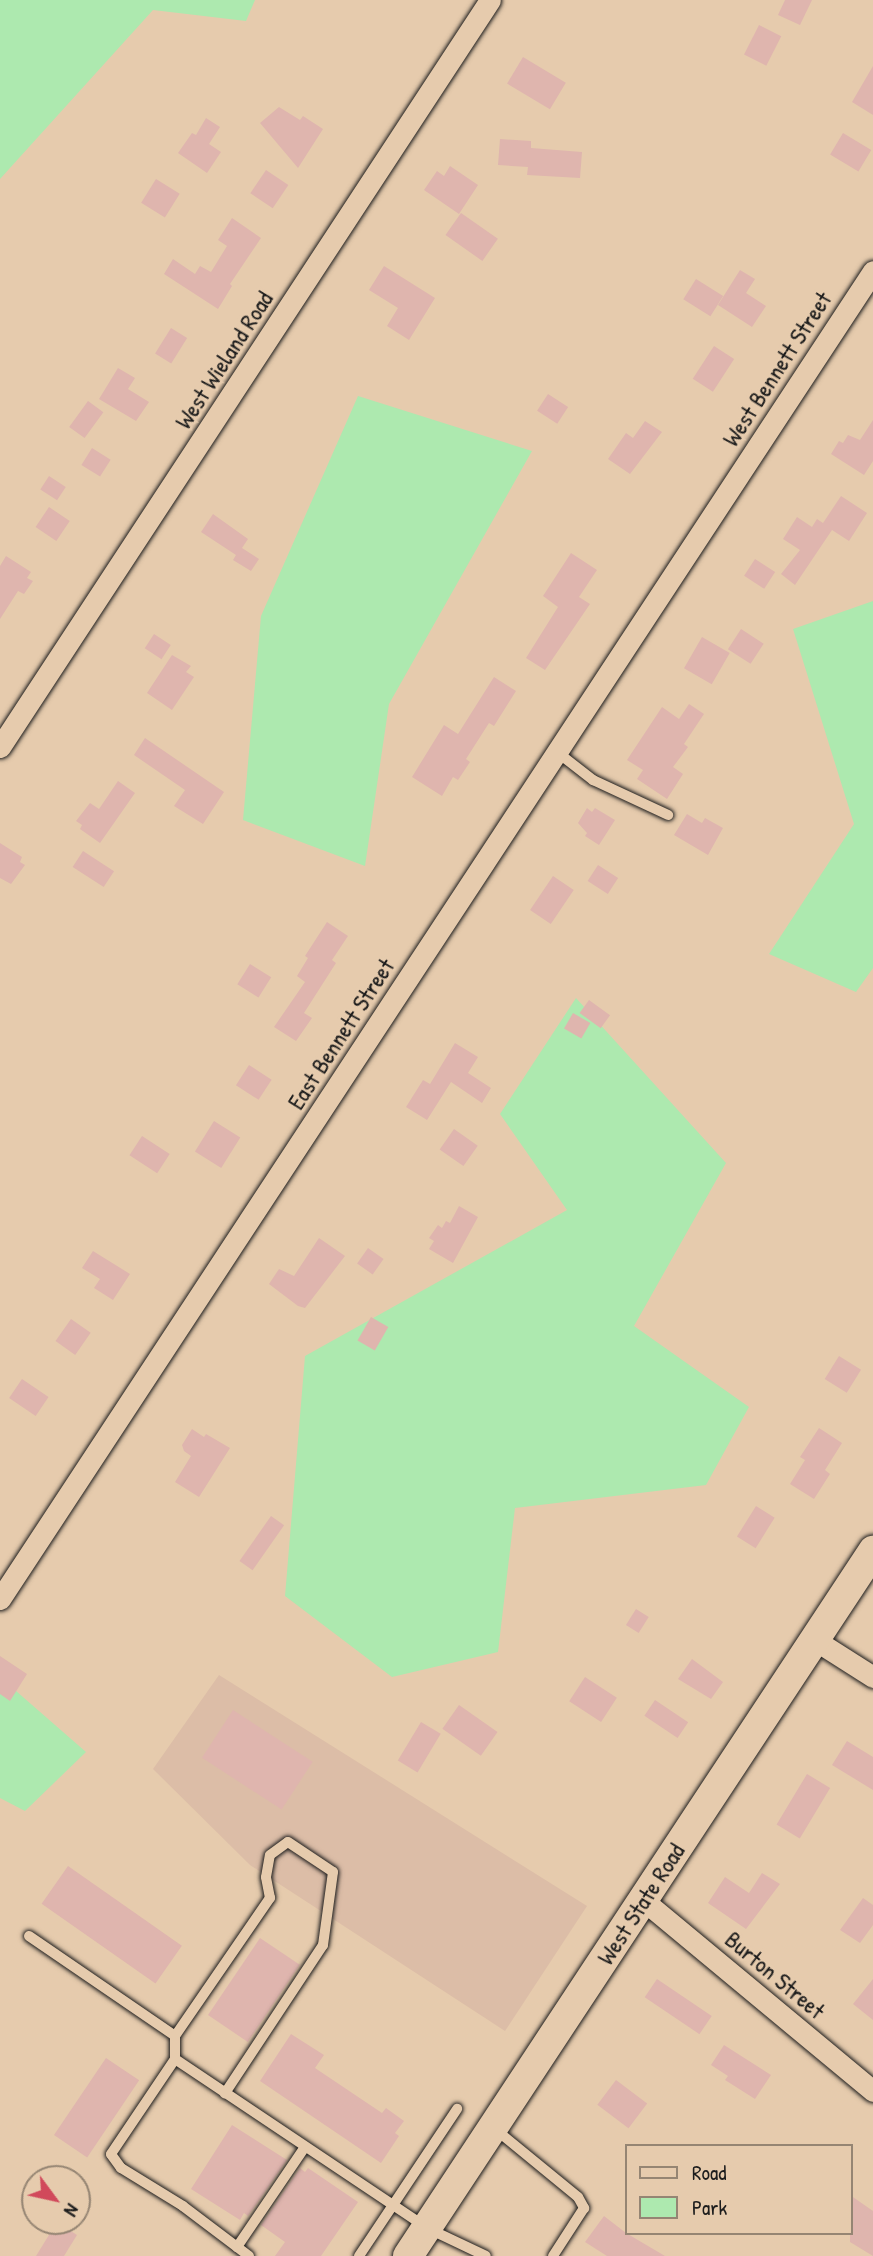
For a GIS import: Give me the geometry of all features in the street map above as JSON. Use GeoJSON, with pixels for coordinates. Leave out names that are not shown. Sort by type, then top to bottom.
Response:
{"type":"FeatureCollection","features":[{"type":"Feature","properties":{"kind":"street","name":"West Wieland Road"},"geometry":{"type":"LineString","coordinates":[[0,747],[490,0]]}},
{"type":"Feature","properties":{"kind":"street","name":"West Bennett Street"},"geometry":{"type":"LineString","coordinates":[[724,496],[873,271]]}},
{"type":"Feature","properties":{"kind":"street","name":"East Bennett Street"},"geometry":{"type":"LineString","coordinates":[[0,1598],[724,496]]}},
{"type":"Feature","properties":{"kind":"street","name":"West State Road"},"geometry":{"type":"LineString","coordinates":[[408,2256],[873,1551]]}},
{"type":"Feature","properties":{"kind":"street"},"geometry":{"type":"LineString","coordinates":[[815,1640],[873,1677]]}},
{"type":"Feature","properties":{"kind":"street","name":"Burton Street"},"geometry":{"type":"LineString","coordinates":[[643,1900],[873,2091]]}},
{"type":"Feature","properties":{"kind":"lane"},"geometry":{"type":"LineString","coordinates":[[557,752],[593,780],[668,815]]}},
{"type":"Feature","properties":{"kind":"lane"},"geometry":{"type":"LineString","coordinates":[[225,2093],[323,1945],[333,1872],[288,1842],[270,1855],[266,1877],[270,1898],[175,2036],[175,2059],[111,2154],[121,2168],[183,2206],[249,2256]]}},
{"type":"Feature","properties":{"kind":"lane"},"geometry":{"type":"LineString","coordinates":[[29,1936],[175,2036]]}},
{"type":"Feature","properties":{"kind":"lane"},"geometry":{"type":"LineString","coordinates":[[175,2059],[427,2228],[486,2256]]}},
{"type":"Feature","properties":{"kind":"lane"},"geometry":{"type":"LineString","coordinates":[[359,2256],[457,2109]]}},
{"type":"Feature","properties":{"kind":"lane"},"geometry":{"type":"LineString","coordinates":[[493,2127],[578,2197],[584,2208],[553,2256]]}},
{"type":"Feature","properties":{"kind":"lane"},"geometry":{"type":"LineString","coordinates":[[237,2247],[305,2147]]}},
{"type":"Feature","properties":{"kind":"shaded area"},"geometry":{"type":"Polygon","coordinates":[[[219,1675],[587,1906],[505,2031],[250,1865],[153,1769],[219,1675]]]}},
{"type":"Feature","properties":{"kind":"green space"},"geometry":{"type":"Polygon","coordinates":[[[0,0],[255,0],[246,21],[153,10],[0,179],[0,0]]]}},
{"type":"Feature","properties":{"kind":"green space"},"geometry":{"type":"Polygon","coordinates":[[[358,396],[532,451],[389,704],[365,866],[243,820],[261,616],[358,396]]]}},
{"type":"Feature","properties":{"kind":"green space"},"geometry":{"type":"Polygon","coordinates":[[[873,601],[873,968],[856,992],[769,954],[854,824],[793,629],[873,601]]]}},
{"type":"Feature","properties":{"kind":"green space"},"geometry":{"type":"Polygon","coordinates":[[[576,998],[726,1163],[634,1326],[749,1407],[706,1485],[515,1508],[498,1652],[392,1677],[285,1596],[305,1356],[567,1210],[500,1114],[576,998]]]}},
{"type":"Feature","properties":{"kind":"green space"},"geometry":{"type":"Polygon","coordinates":[[[0,1677],[86,1752],[25,1811],[0,1798],[0,1677]]]}},
{"type":"Feature","properties":{"kind":"building"},"geometry":{"type":"Polygon","coordinates":[[[785,0],[812,0],[800,25],[778,15],[785,0]]]}},
{"type":"Feature","properties":{"kind":"building"},"geometry":{"type":"Polygon","coordinates":[[[759,25],[781,36],[766,66],[744,54],[759,25]]]}},
{"type":"Feature","properties":{"kind":"building"},"geometry":{"type":"Polygon","coordinates":[[[523,57],[566,83],[550,109],[507,84],[523,57]]]}},
{"type":"Feature","properties":{"kind":"building"},"geometry":{"type":"Polygon","coordinates":[[[873,66],[873,115],[852,102],[873,66]]]}},
{"type":"Feature","properties":{"kind":"building"},"geometry":{"type":"Polygon","coordinates":[[[279,107],[300,120],[303,116],[323,129],[298,168],[260,123],[279,107]]]}},
{"type":"Feature","properties":{"kind":"building"},"geometry":{"type":"Polygon","coordinates":[[[206,118],[220,127],[209,144],[221,152],[207,173],[178,153],[192,133],[196,135],[206,118]]]}},
{"type":"Feature","properties":{"kind":"building"},"geometry":{"type":"Polygon","coordinates":[[[843,133],[871,150],[858,171],[830,154],[843,133]]]}},
{"type":"Feature","properties":{"kind":"building"},"geometry":{"type":"Polygon","coordinates":[[[500,139],[531,141],[531,148],[582,152],[580,178],[527,175],[528,167],[498,165],[500,139]]]}},
{"type":"Feature","properties":{"kind":"building"},"geometry":{"type":"Polygon","coordinates":[[[450,166],[478,185],[459,214],[424,190],[437,171],[444,176],[450,166]]]}},
{"type":"Feature","properties":{"kind":"building"},"geometry":{"type":"Polygon","coordinates":[[[266,170],[288,185],[273,208],[250,193],[266,170]]]}},
{"type":"Feature","properties":{"kind":"building"},"geometry":{"type":"Polygon","coordinates":[[[156,179],[180,194],[165,218],[141,203],[156,179]]]}},
{"type":"Feature","properties":{"kind":"building"},"geometry":{"type":"Polygon","coordinates":[[[461,213],[498,239],[482,261],[446,235],[461,213]]]}},
{"type":"Feature","properties":{"kind":"building"},"geometry":{"type":"Polygon","coordinates":[[[232,218],[261,238],[230,284],[232,286],[218,309],[164,274],[173,259],[195,274],[200,266],[211,272],[227,246],[218,240],[232,218]]]}},
{"type":"Feature","properties":{"kind":"building"},"geometry":{"type":"Polygon","coordinates":[[[384,266],[435,298],[409,340],[387,326],[398,308],[369,290],[384,266]]]}},
{"type":"Feature","properties":{"kind":"building"},"geometry":{"type":"Polygon","coordinates":[[[740,270],[755,279],[746,293],[766,306],[752,327],[718,305],[740,270]]]}},
{"type":"Feature","properties":{"kind":"building"},"geometry":{"type":"Polygon","coordinates":[[[696,279],[723,296],[710,316],[683,299],[696,279]]]}},
{"type":"Feature","properties":{"kind":"building"},"geometry":{"type":"Polygon","coordinates":[[[171,328],[187,338],[171,364],[155,353],[171,328]]]}},
{"type":"Feature","properties":{"kind":"building"},"geometry":{"type":"Polygon","coordinates":[[[714,346],[734,359],[713,392],[693,379],[714,346]]]}},
{"type":"Feature","properties":{"kind":"building"},"geometry":{"type":"Polygon","coordinates":[[[118,368],[135,378],[128,389],[149,402],[136,421],[99,399],[118,368]]]}},
{"type":"Feature","properties":{"kind":"building"},"geometry":{"type":"Polygon","coordinates":[[[548,394],[568,407],[557,424],[537,411],[548,394]]]}},
{"type":"Feature","properties":{"kind":"building"},"geometry":{"type":"Polygon","coordinates":[[[88,401],[103,412],[85,438],[69,427],[88,401]]]}},
{"type":"Feature","properties":{"kind":"building"},"geometry":{"type":"Polygon","coordinates":[[[873,420],[873,461],[864,475],[831,454],[839,441],[843,443],[848,435],[860,440],[873,420]]]}},
{"type":"Feature","properties":{"kind":"building"},"geometry":{"type":"Polygon","coordinates":[[[645,421],[662,432],[630,474],[608,459],[626,433],[633,438],[645,421]]]}},
{"type":"Feature","properties":{"kind":"building"},"geometry":{"type":"Polygon","coordinates":[[[92,448],[111,460],[100,477],[81,465],[92,448]]]}},
{"type":"Feature","properties":{"kind":"building"},"geometry":{"type":"Polygon","coordinates":[[[49,476],[66,487],[57,500],[40,489],[49,476]]]}},
{"type":"Feature","properties":{"kind":"building"},"geometry":{"type":"Polygon","coordinates":[[[841,496],[867,513],[849,541],[832,530],[795,585],[781,574],[800,550],[783,539],[797,517],[812,527],[817,519],[823,523],[841,496]]]}},
{"type":"Feature","properties":{"kind":"building"},"geometry":{"type":"Polygon","coordinates":[[[49,507],[70,521],[56,541],[36,527],[49,507]]]}},
{"type":"Feature","properties":{"kind":"building"},"geometry":{"type":"Polygon","coordinates":[[[213,514],[248,539],[242,548],[259,559],[251,571],[233,560],[236,555],[201,532],[213,514]]]}},
{"type":"Feature","properties":{"kind":"building"},"geometry":{"type":"Polygon","coordinates":[[[571,553],[597,570],[579,597],[590,604],[545,670],[526,658],[558,607],[543,596],[571,553]]]}},
{"type":"Feature","properties":{"kind":"building"},"geometry":{"type":"Polygon","coordinates":[[[6,556],[31,572],[27,578],[33,581],[24,594],[18,591],[0,619],[0,566],[6,556]]]}},
{"type":"Feature","properties":{"kind":"building"},"geometry":{"type":"Polygon","coordinates":[[[755,559],[775,572],[764,589],[744,576],[755,559]]]}},
{"type":"Feature","properties":{"kind":"building"},"geometry":{"type":"Polygon","coordinates":[[[741,629],[764,644],[751,664],[728,649],[741,629]]]}},
{"type":"Feature","properties":{"kind":"building"},"geometry":{"type":"Polygon","coordinates":[[[154,634],[171,645],[162,659],[145,648],[154,634]]]}},
{"type":"Feature","properties":{"kind":"building"},"geometry":{"type":"Polygon","coordinates":[[[702,637],[730,653],[712,684],[684,668],[702,637]]]}},
{"type":"Feature","properties":{"kind":"building"},"geometry":{"type":"Polygon","coordinates":[[[172,655],[191,666],[186,672],[194,677],[172,710],[147,693],[172,655]]]}},
{"type":"Feature","properties":{"kind":"building"},"geometry":{"type":"Polygon","coordinates":[[[494,677],[516,691],[494,726],[489,723],[466,759],[470,762],[458,780],[453,777],[442,796],[412,777],[444,725],[458,734],[494,677]]]}},
{"type":"Feature","properties":{"kind":"building"},"geometry":{"type":"Polygon","coordinates":[[[689,704],[704,714],[684,744],[688,747],[673,767],[683,774],[667,799],[637,779],[643,770],[627,760],[662,707],[679,719],[689,704]]]}},
{"type":"Feature","properties":{"kind":"building"},"geometry":{"type":"Polygon","coordinates":[[[145,738],[224,792],[203,824],[174,806],[185,790],[134,755],[145,738]]]}},
{"type":"Feature","properties":{"kind":"building"},"geometry":{"type":"Polygon","coordinates":[[[118,781],[135,793],[100,843],[80,829],[82,825],[76,821],[90,803],[99,809],[118,781]]]}},
{"type":"Feature","properties":{"kind":"building"},"geometry":{"type":"Polygon","coordinates":[[[587,808],[592,812],[595,808],[615,820],[599,845],[585,836],[587,833],[578,823],[587,808]]]}},
{"type":"Feature","properties":{"kind":"building"},"geometry":{"type":"Polygon","coordinates":[[[687,814],[702,823],[705,818],[723,828],[708,855],[674,835],[687,814]]]}},
{"type":"Feature","properties":{"kind":"building"},"geometry":{"type":"Polygon","coordinates":[[[0,843],[22,857],[20,862],[25,865],[11,884],[0,878],[0,843]]]}},
{"type":"Feature","properties":{"kind":"building"},"geometry":{"type":"Polygon","coordinates":[[[83,851],[114,871],[104,887],[73,867],[83,851]]]}},
{"type":"Feature","properties":{"kind":"building"},"geometry":{"type":"Polygon","coordinates":[[[598,865],[618,878],[608,894],[588,881],[598,865]]]}},
{"type":"Feature","properties":{"kind":"building"},"geometry":{"type":"Polygon","coordinates":[[[553,876],[574,890],[551,924],[530,910],[553,876]]]}},
{"type":"Feature","properties":{"kind":"building"},"geometry":{"type":"Polygon","coordinates":[[[327,922],[348,936],[332,960],[336,963],[304,1013],[312,1018],[296,1041],[274,1027],[305,982],[297,976],[308,958],[305,956],[327,922]]]}},
{"type":"Feature","properties":{"kind":"building"},"geometry":{"type":"Polygon","coordinates":[[[250,964],[271,977],[258,998],[237,984],[250,964]]]}},
{"type":"Feature","properties":{"kind":"building"},"geometry":{"type":"Polygon","coordinates":[[[589,1000],[610,1015],[601,1028],[580,1013],[589,1000]]]}},
{"type":"Feature","properties":{"kind":"building"},"geometry":{"type":"Polygon","coordinates":[[[573,1013],[590,1023],[581,1039],[564,1029],[573,1013]]]}},
{"type":"Feature","properties":{"kind":"building"},"geometry":{"type":"Polygon","coordinates":[[[455,1043],[478,1057],[468,1073],[491,1088],[482,1103],[451,1082],[427,1120],[406,1107],[423,1080],[430,1084],[455,1043]]]}},
{"type":"Feature","properties":{"kind":"building"},"geometry":{"type":"Polygon","coordinates":[[[249,1065],[272,1080],[259,1100],[236,1085],[249,1065]]]}},
{"type":"Feature","properties":{"kind":"building"},"geometry":{"type":"Polygon","coordinates":[[[214,1121],[240,1137],[221,1168],[195,1152],[214,1121]]]}},
{"type":"Feature","properties":{"kind":"building"},"geometry":{"type":"Polygon","coordinates":[[[454,1129],[478,1146],[463,1166],[440,1149],[454,1129]]]}},
{"type":"Feature","properties":{"kind":"building"},"geometry":{"type":"Polygon","coordinates":[[[142,1136],[170,1154],[157,1173],[129,1155],[142,1136]]]}},
{"type":"Feature","properties":{"kind":"building"},"geometry":{"type":"Polygon","coordinates":[[[459,1206],[478,1217],[453,1263],[429,1249],[434,1241],[429,1238],[438,1225],[442,1228],[446,1221],[450,1223],[459,1206]]]}},
{"type":"Feature","properties":{"kind":"building"},"geometry":{"type":"Polygon","coordinates":[[[319,1238],[345,1256],[305,1308],[298,1306],[269,1284],[279,1269],[294,1276],[319,1238]]]}},
{"type":"Feature","properties":{"kind":"building"},"geometry":{"type":"Polygon","coordinates":[[[368,1248],[384,1259],[373,1274],[357,1264],[368,1248]]]}},
{"type":"Feature","properties":{"kind":"building"},"geometry":{"type":"Polygon","coordinates":[[[93,1251],[130,1274],[113,1300],[94,1288],[100,1279],[82,1268],[93,1251]]]}},
{"type":"Feature","properties":{"kind":"building"},"geometry":{"type":"Polygon","coordinates":[[[371,1317],[388,1327],[375,1350],[358,1340],[371,1317]]]}},
{"type":"Feature","properties":{"kind":"building"},"geometry":{"type":"Polygon","coordinates":[[[71,1319],[91,1333],[75,1355],[56,1341],[71,1319]]]}},
{"type":"Feature","properties":{"kind":"building"},"geometry":{"type":"Polygon","coordinates":[[[839,1356],[861,1370],[847,1393],[825,1379],[839,1356]]]}},
{"type":"Feature","properties":{"kind":"building"},"geometry":{"type":"Polygon","coordinates":[[[22,1379],[49,1397],[36,1416],[9,1398],[22,1379]]]}},
{"type":"Feature","properties":{"kind":"building"},"geometry":{"type":"Polygon","coordinates":[[[819,1428],[842,1443],[825,1470],[830,1474],[814,1499],[790,1484],[805,1460],[800,1457],[819,1428]]]}},
{"type":"Feature","properties":{"kind":"building"},"geometry":{"type":"Polygon","coordinates":[[[192,1429],[230,1448],[199,1497],[175,1482],[191,1456],[184,1451],[182,1445],[192,1429]]]}},
{"type":"Feature","properties":{"kind":"building"},"geometry":{"type":"Polygon","coordinates":[[[756,1506],[775,1518],[756,1548],[737,1537],[756,1506]]]}},
{"type":"Feature","properties":{"kind":"building"},"geometry":{"type":"Polygon","coordinates":[[[271,1516],[284,1525],[253,1570],[239,1561],[271,1516]]]}},
{"type":"Feature","properties":{"kind":"building"},"geometry":{"type":"Polygon","coordinates":[[[636,1609],[649,1617],[639,1633],[626,1625],[636,1609]]]}},
{"type":"Feature","properties":{"kind":"building"},"geometry":{"type":"Polygon","coordinates":[[[0,1656],[27,1674],[10,1701],[0,1694],[0,1656]]]}},
{"type":"Feature","properties":{"kind":"building"},"geometry":{"type":"Polygon","coordinates":[[[692,1659],[723,1682],[711,1699],[678,1679],[692,1659]]]}},
{"type":"Feature","properties":{"kind":"building"},"geometry":{"type":"Polygon","coordinates":[[[585,1677],[617,1698],[601,1722],[569,1701],[585,1677]]]}},
{"type":"Feature","properties":{"kind":"building"},"geometry":{"type":"Polygon","coordinates":[[[655,1700],[688,1722],[678,1738],[644,1716],[655,1700]]]}},
{"type":"Feature","properties":{"kind":"building"},"geometry":{"type":"Polygon","coordinates":[[[459,1705],[498,1732],[481,1756],[442,1729],[459,1705]]]}},
{"type":"Feature","properties":{"kind":"building"},"geometry":{"type":"Polygon","coordinates":[[[233,1710],[313,1762],[282,1810],[202,1758],[233,1710]]]}},
{"type":"Feature","properties":{"kind":"building"},"geometry":{"type":"Polygon","coordinates":[[[421,1722],[441,1734],[418,1772],[398,1761],[421,1722]]]}},
{"type":"Feature","properties":{"kind":"building"},"geometry":{"type":"Polygon","coordinates":[[[847,1741],[873,1757],[873,1790],[832,1765],[847,1741]]]}},
{"type":"Feature","properties":{"kind":"building"},"geometry":{"type":"Polygon","coordinates":[[[807,1774],[830,1788],[800,1838],[777,1825],[807,1774]]]}},
{"type":"Feature","properties":{"kind":"building"},"geometry":{"type":"Polygon","coordinates":[[[68,1866],[182,1946],[155,1983],[42,1904],[68,1866]]]}},
{"type":"Feature","properties":{"kind":"building"},"geometry":{"type":"Polygon","coordinates":[[[762,1873],[780,1884],[746,1929],[708,1903],[725,1877],[749,1893],[762,1873]]]}},
{"type":"Feature","properties":{"kind":"building"},"geometry":{"type":"Polygon","coordinates":[[[863,1898],[873,1905],[873,1925],[860,1943],[840,1930],[863,1898]]]}},
{"type":"Feature","properties":{"kind":"building"},"geometry":{"type":"Polygon","coordinates":[[[260,1938],[300,1965],[248,2042],[208,2015],[260,1938]]]}},
{"type":"Feature","properties":{"kind":"building"},"geometry":{"type":"Polygon","coordinates":[[[657,1979],[712,2016],[699,2034],[645,1997],[657,1979]]]}},
{"type":"Feature","properties":{"kind":"building"},"geometry":{"type":"Polygon","coordinates":[[[873,1979],[873,2020],[853,2004],[873,1979]]]}},
{"type":"Feature","properties":{"kind":"building"},"geometry":{"type":"Polygon","coordinates":[[[291,2034],[324,2055],[315,2068],[382,2113],[386,2108],[404,2121],[395,2133],[399,2136],[381,2163],[260,2081],[291,2034]]]}},
{"type":"Feature","properties":{"kind":"building"},"geometry":{"type":"Polygon","coordinates":[[[724,2045],[771,2075],[755,2099],[725,2080],[728,2076],[711,2065],[724,2045]]]}},
{"type":"Feature","properties":{"kind":"building"},"geometry":{"type":"Polygon","coordinates":[[[106,2058],[139,2080],[87,2157],[54,2135],[106,2058]]]}},
{"type":"Feature","properties":{"kind":"building"},"geometry":{"type":"Polygon","coordinates":[[[616,2080],[647,2103],[628,2128],[597,2105],[616,2080]]]}},
{"type":"Feature","properties":{"kind":"building"},"geometry":{"type":"Polygon","coordinates":[[[232,2125],[287,2160],[248,2216],[244,2213],[240,2220],[191,2189],[232,2125]]]}},
{"type":"Feature","properties":{"kind":"building"},"geometry":{"type":"Polygon","coordinates":[[[300,2168],[305,2172],[308,2168],[358,2202],[321,2256],[275,2256],[285,2242],[261,2225],[300,2168]]]}},
{"type":"Feature","properties":{"kind":"building"},"geometry":{"type":"Polygon","coordinates":[[[852,2196],[873,2211],[873,2256],[850,2242],[852,2196]]]}},
{"type":"Feature","properties":{"kind":"building"},"geometry":{"type":"Polygon","coordinates":[[[604,2216],[624,2231],[624,2235],[629,2235],[665,2256],[607,2256],[585,2242],[604,2216]]]}},
{"type":"Feature","properties":{"kind":"building"},"geometry":{"type":"Polygon","coordinates":[[[49,2235],[77,2235],[64,2256],[36,2256],[49,2235]]]}}]}
